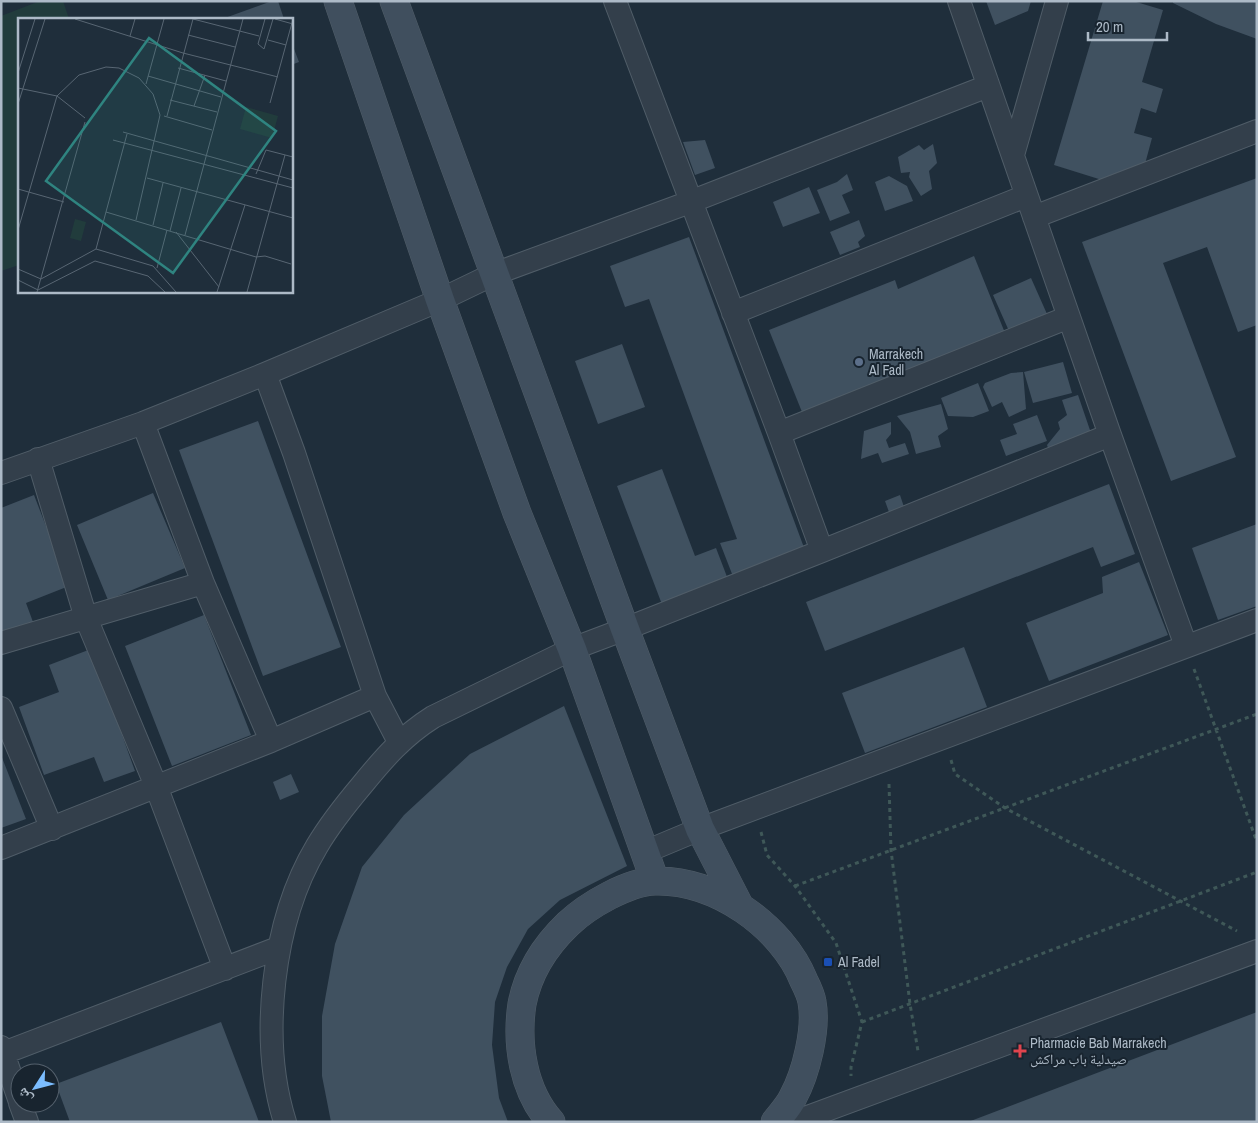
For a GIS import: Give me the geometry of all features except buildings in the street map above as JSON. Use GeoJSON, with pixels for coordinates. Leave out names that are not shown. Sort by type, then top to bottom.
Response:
{"type":"FeatureCollection","features":[{"type":"Feature","properties":{"kind":"street"},"geometry":{"type":"LineString","coordinates":[[338,1],[440,300],[517,513],[572,648],[655,881]]}},
{"type":"Feature","properties":{"kind":"street"},"geometry":{"type":"LineString","coordinates":[[394,1],[700,829],[740,907]]}},
{"type":"Feature","properties":{"kind":"street"},"geometry":{"type":"LineString","coordinates":[[615,1],[822,551]]}},
{"type":"Feature","properties":{"kind":"street"},"geometry":{"type":"LineString","coordinates":[[959,1],[1110,435],[1186,646]]}},
{"type":"Feature","properties":{"kind":"street"},"geometry":{"type":"LineString","coordinates":[[1013,155],[1057,1]]}},
{"type":"Feature","properties":{"kind":"street"},"geometry":{"type":"LineString","coordinates":[[1,472],[143,423],[440,300],[494,274],[690,202],[988,86]]}},
{"type":"Feature","properties":{"kind":"street"},"geometry":{"type":"LineString","coordinates":[[1034,217],[1257,131]]}},
{"type":"Feature","properties":{"kind":"street"},"geometry":{"type":"LineString","coordinates":[[733,313],[1026,196]]}},
{"type":"Feature","properties":{"kind":"street"},"geometry":{"type":"LineString","coordinates":[[779,433],[1069,317]]}},
{"type":"Feature","properties":{"kind":"street"},"geometry":{"type":"LineString","coordinates":[[265,374],[294,453],[375,696],[399,742]]}},
{"type":"Feature","properties":{"kind":"street"},"geometry":{"type":"LineString","coordinates":[[143,423],[203,583],[271,741]]}},
{"type":"Feature","properties":{"kind":"street"},"geometry":{"type":"LineString","coordinates":[[285,1122],[277,1092],[272,1018],[278,948],[292,900],[317,846],[353,796],[399,742],[415,728],[572,648],[625,629],[1110,435]]}},
{"type":"Feature","properties":{"kind":"street"},"geometry":{"type":"LineString","coordinates":[[38,459],[86,618],[156,786],[224,969]]}},
{"type":"Feature","properties":{"kind":"street"},"geometry":{"type":"LineString","coordinates":[[1,643],[203,583]]}},
{"type":"Feature","properties":{"kind":"street"},"geometry":{"type":"LineString","coordinates":[[645,852],[700,829],[1257,620]]}},
{"type":"Feature","properties":{"kind":"street"},"geometry":{"type":"LineString","coordinates":[[1,848],[271,741],[375,696]]}},
{"type":"Feature","properties":{"kind":"street"},"geometry":{"type":"LineString","coordinates":[[1,708],[52,829]]}},
{"type":"Feature","properties":{"kind":"street"},"geometry":{"type":"LineString","coordinates":[[551,1122],[531,1088],[521,1057],[519,1025],[524,994],[536,964],[554,937],[578,915],[632,885],[655,881],[682,883],[710,891],[740,907],[770,930],[798,964],[812,1001],[814,1030],[793,1098],[775,1122]]}},
{"type":"Feature","properties":{"kind":"street"},"geometry":{"type":"LineString","coordinates":[[10,1074],[2,1052],[278,948]]}},
{"type":"Feature","properties":{"kind":"street"},"geometry":{"type":"LineString","coordinates":[[794,1122],[1257,951]]}},
{"type":"Feature","properties":{"kind":"path"},"geometry":{"type":"LineString","coordinates":[[1186,646],[1257,842]]}},
{"type":"Feature","properties":{"kind":"path"},"geometry":{"type":"LineString","coordinates":[[796,886],[1257,714]]}},
{"type":"Feature","properties":{"kind":"path"},"geometry":{"type":"LineString","coordinates":[[945,737],[955,774],[1005,808],[1239,932]]}},
{"type":"Feature","properties":{"kind":"path"},"geometry":{"type":"LineString","coordinates":[[888,758],[891,850],[910,1004],[922,1074]]}},
{"type":"Feature","properties":{"kind":"path"},"geometry":{"type":"LineString","coordinates":[[862,1022],[1257,872]]}},
{"type":"Feature","properties":{"kind":"green space"},"geometry":{"type":"Polygon","coordinates":[[[40,1],[63,1],[69,18],[18,18],[18,265],[1,271],[1,16],[40,1]]]}},
{"type":"Feature","properties":{"kind":"place","name":"Marrakech Al Fadl"},"geometry":{"type":"Point","coordinates":[859,362]}},
{"type":"Feature","properties":{"kind":"place","name":"Al Fadel"},"geometry":{"type":"Point","coordinates":[828,962]}},
{"type":"Feature","properties":{"kind":"place","name":"Pharmacie Bab Marrakech صيدلية باب مراكش"},"geometry":{"type":"Point","coordinates":[1020,1051]}}]}
